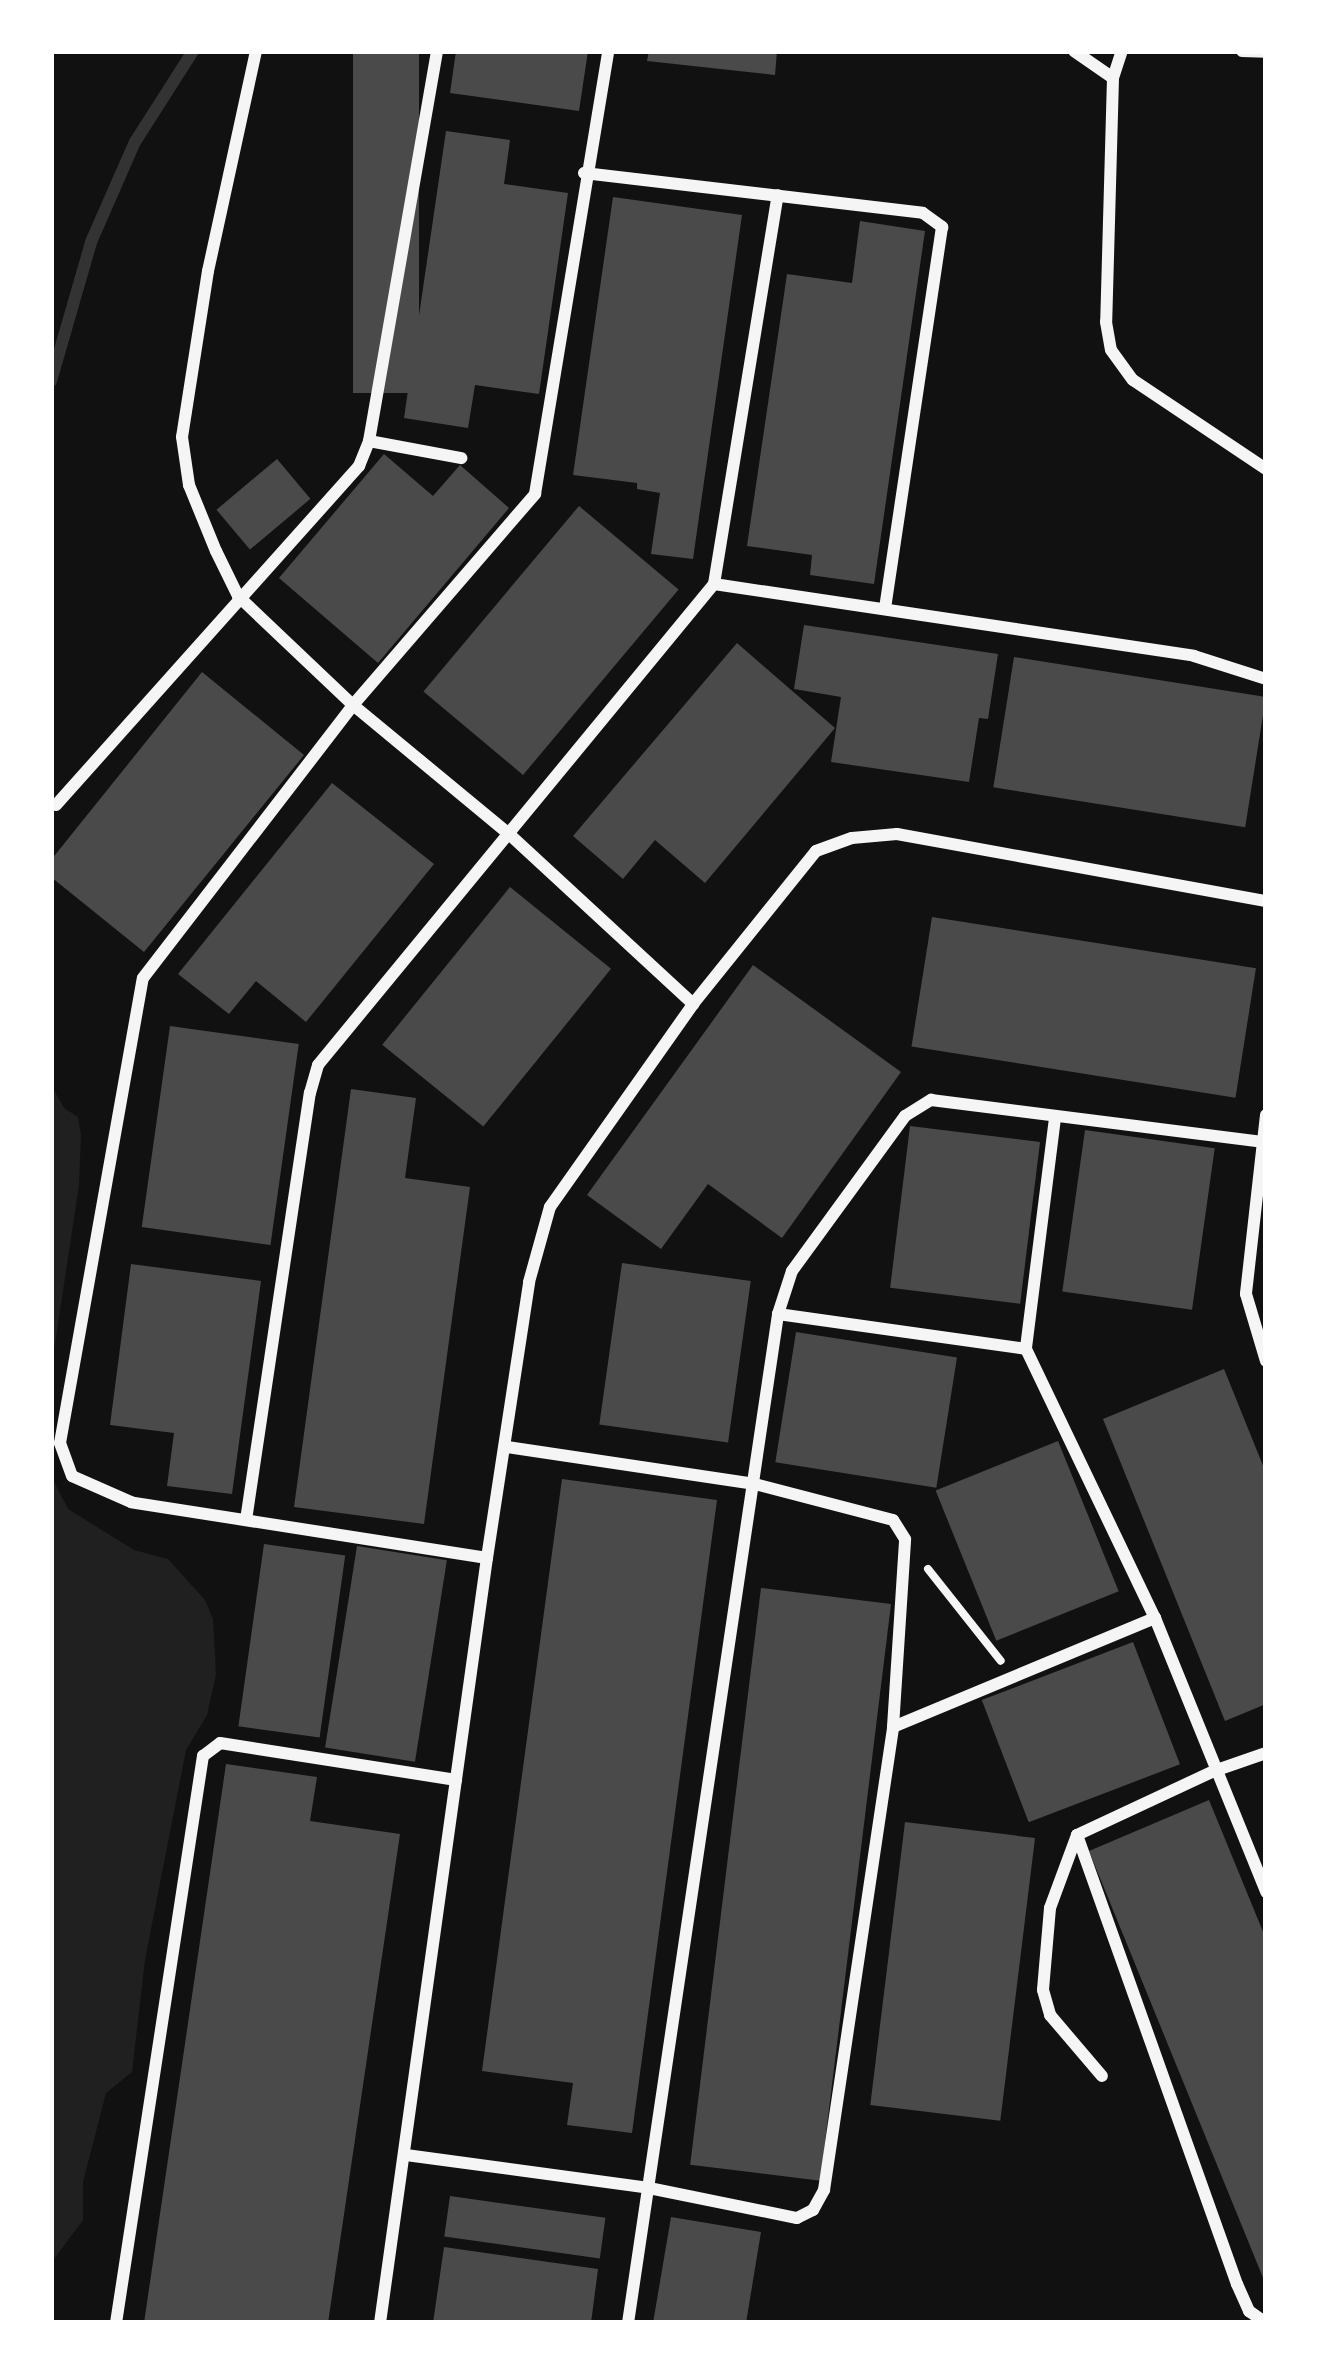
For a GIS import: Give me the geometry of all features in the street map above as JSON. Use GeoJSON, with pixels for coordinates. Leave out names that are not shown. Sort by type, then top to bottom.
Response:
{"type":"FeatureCollection","features":[{"type":"Feature","properties":{"kind":"street"},"geometry":{"type":"LineString","coordinates":[[256,51],[208,272],[182,437],[189,484],[238,596],[353,706],[509,833],[693,1004]]}},
{"type":"Feature","properties":{"kind":"street"},"geometry":{"type":"LineString","coordinates":[[56,805],[359,466],[370,441],[437,51]]}},
{"type":"Feature","properties":{"kind":"street"},"geometry":{"type":"LineString","coordinates":[[487,1558],[131,1502],[72,1476],[61,1443],[143,978],[353,706],[536,494],[545,462],[584,173],[608,51]]}},
{"type":"Feature","properties":{"kind":"street"},"geometry":{"type":"LineString","coordinates":[[1074,51],[1113,77]]}},
{"type":"Feature","properties":{"kind":"street"},"geometry":{"type":"LineString","coordinates":[[1122,51],[1113,77],[1106,322],[1111,350],[1133,380],[1266,469]]}},
{"type":"Feature","properties":{"kind":"street"},"geometry":{"type":"LineString","coordinates":[[1242,51],[1266,52]]}},
{"type":"Feature","properties":{"kind":"street"},"geometry":{"type":"LineString","coordinates":[[584,173],[923,213],[942,226],[885,609]]}},
{"type":"Feature","properties":{"kind":"street"},"geometry":{"type":"LineString","coordinates":[[246,1520],[318,1065],[714,584],[778,195]]}},
{"type":"Feature","properties":{"kind":"street"},"geometry":{"type":"LineString","coordinates":[[370,441],[461,458]]}},
{"type":"Feature","properties":{"kind":"street"},"geometry":{"type":"LineString","coordinates":[[714,584],[1194,656],[1266,679]]}},
{"type":"Feature","properties":{"kind":"street"},"geometry":{"type":"LineString","coordinates":[[380,2323],[529,1282],[550,1207],[693,1004],[816,851],[852,838],[897,834],[1266,901]]}},
{"type":"Feature","properties":{"kind":"street"},"geometry":{"type":"LineString","coordinates":[[628,2323],[778,1314],[792,1271],[916,1106],[931,1100],[1262,1142]]}},
{"type":"Feature","properties":{"kind":"street"},"geometry":{"type":"LineString","coordinates":[[1266,1115],[1246,1294],[1266,1361]]}},
{"type":"Feature","properties":{"kind":"street"},"geometry":{"type":"LineString","coordinates":[[1055,1118],[1026,1348],[1155,1618],[1266,1892]]}},
{"type":"Feature","properties":{"kind":"street"},"geometry":{"type":"LineString","coordinates":[[778,1314],[1026,1348]]}},
{"type":"Feature","properties":{"kind":"street"},"geometry":{"type":"LineString","coordinates":[[406,2155],[649,2188],[796,2218],[813,2210],[824,2190],[893,1727],[905,1539],[893,1520],[755,1484],[508,1447]]}},
{"type":"Feature","properties":{"kind":"street"},"geometry":{"type":"LineString","coordinates":[[893,1727],[1155,1618]]}},
{"type":"Feature","properties":{"kind":"street"},"geometry":{"type":"LineString","coordinates":[[116,2323],[203,1756],[220,1743],[456,1780]]}},
{"type":"Feature","properties":{"kind":"street"},"geometry":{"type":"LineString","coordinates":[[1102,2076],[1050,2015],[1043,1990],[1050,1908],[1077,1835],[1214,1771],[1266,1753]]}},
{"type":"Feature","properties":{"kind":"street"},"geometry":{"type":"LineString","coordinates":[[1077,1835],[1237,2284],[1249,2311],[1266,2323]]}},
{"type":"Feature","properties":{"kind":"path"},"geometry":{"type":"LineString","coordinates":[[905,1539],[1013,1676]]}},
{"type":"Feature","properties":{"kind":"shaded area"},"geometry":{"type":"Polygon","coordinates":[[[51,1085],[64,1108],[78,1117],[81,1135],[79,1185],[51,1370],[51,1085]]]}},
{"type":"Feature","properties":{"kind":"shaded area"},"geometry":{"type":"Polygon","coordinates":[[[51,1476],[68,1509],[134,1550],[168,1559],[205,1600],[213,1619],[216,1674],[207,1715],[186,1750],[145,1960],[132,2072],[106,2093],[83,2182],[83,2220],[51,2263],[51,1476]]]}},
{"type":"Feature","properties":{"kind":"building"},"geometry":{"type":"Polygon","coordinates":[[[353,51],[419,51],[419,393],[353,393],[353,51]]]}},
{"type":"Feature","properties":{"kind":"building"},"geometry":{"type":"Polygon","coordinates":[[[456,51],[588,51],[579,111],[450,93],[456,51]]]}},
{"type":"Feature","properties":{"kind":"building"},"geometry":{"type":"Polygon","coordinates":[[[649,51],[777,51],[775,75],[647,61],[649,51]]]}},
{"type":"Feature","properties":{"kind":"building"},"geometry":{"type":"Polygon","coordinates":[[[446,131],[510,140],[504,184],[568,193],[539,394],[475,385],[468,428],[404,418],[446,131]]]}},
{"type":"Feature","properties":{"kind":"building"},"geometry":{"type":"Polygon","coordinates":[[[613,197],[742,215],[693,559],[651,554],[660,493],[637,489],[637,483],[573,475],[613,197]]]}},
{"type":"Feature","properties":{"kind":"building"},"geometry":{"type":"Polygon","coordinates":[[[860,221],[925,231],[874,584],[810,575],[812,555],[747,546],[787,274],[852,283],[860,221]]]}},
{"type":"Feature","properties":{"kind":"building"},"geometry":{"type":"Polygon","coordinates":[[[384,454],[433,496],[460,465],[509,508],[378,663],[279,578],[384,454]]]}},
{"type":"Feature","properties":{"kind":"building"},"geometry":{"type":"Polygon","coordinates":[[[277,459],[310,499],[250,550],[216,510],[277,459]]]}},
{"type":"Feature","properties":{"kind":"building"},"geometry":{"type":"Polygon","coordinates":[[[579,506],[679,590],[523,775],[423,691],[579,506]]]}},
{"type":"Feature","properties":{"kind":"building"},"geometry":{"type":"Polygon","coordinates":[[[804,625],[998,654],[988,719],[979,718],[969,782],[831,762],[841,697],[794,689],[804,625]]]}},
{"type":"Feature","properties":{"kind":"building"},"geometry":{"type":"Polygon","coordinates":[[[737,643],[835,728],[705,883],[655,840],[623,879],[573,836],[737,643]]]}},
{"type":"Feature","properties":{"kind":"building"},"geometry":{"type":"Polygon","coordinates":[[[1014,657],[1266,697],[1245,827],[993,787],[1014,657]]]}},
{"type":"Feature","properties":{"kind":"building"},"geometry":{"type":"Polygon","coordinates":[[[202,672],[304,755],[144,952],[51,877],[51,860],[202,672]]]}},
{"type":"Feature","properties":{"kind":"building"},"geometry":{"type":"Polygon","coordinates":[[[332,783],[434,864],[306,1022],[256,981],[229,1014],[178,974],[332,783]]]}},
{"type":"Feature","properties":{"kind":"building"},"geometry":{"type":"Polygon","coordinates":[[[510,887],[611,969],[483,1127],[382,1045],[510,887]]]}},
{"type":"Feature","properties":{"kind":"building"},"geometry":{"type":"Polygon","coordinates":[[[932,917],[1256,968],[1235,1098],[912,1046],[932,917]]]}},
{"type":"Feature","properties":{"kind":"building"},"geometry":{"type":"Polygon","coordinates":[[[753,965],[901,1072],[782,1238],[708,1184],[661,1249],[587,1195],[753,965]]]}},
{"type":"Feature","properties":{"kind":"building"},"geometry":{"type":"Polygon","coordinates":[[[170,1026],[299,1044],[270,1245],[142,1227],[170,1026]]]}},
{"type":"Feature","properties":{"kind":"building"},"geometry":{"type":"Polygon","coordinates":[[[351,1089],[416,1098],[405,1178],[470,1187],[424,1524],[294,1507],[351,1089]]]}},
{"type":"Feature","properties":{"kind":"building"},"geometry":{"type":"Polygon","coordinates":[[[910,1126],[1040,1142],[1020,1304],[890,1288],[910,1126]]]}},
{"type":"Feature","properties":{"kind":"building"},"geometry":{"type":"Polygon","coordinates":[[[1085,1130],[1215,1148],[1192,1310],[1062,1291],[1085,1130]]]}},
{"type":"Feature","properties":{"kind":"building"},"geometry":{"type":"Polygon","coordinates":[[[622,1263],[751,1281],[728,1443],[599,1424],[622,1263]]]}},
{"type":"Feature","properties":{"kind":"building"},"geometry":{"type":"Polygon","coordinates":[[[131,1264],[261,1281],[232,1494],[167,1486],[174,1433],[110,1425],[131,1264]]]}},
{"type":"Feature","properties":{"kind":"building"},"geometry":{"type":"Polygon","coordinates":[[[796,1332],[957,1357],[936,1488],[775,1462],[796,1332]]]}},
{"type":"Feature","properties":{"kind":"building"},"geometry":{"type":"Polygon","coordinates":[[[1224,1369],[1266,1473],[1266,1704],[1225,1721],[1103,1419],[1224,1369]]]}},
{"type":"Feature","properties":{"kind":"building"},"geometry":{"type":"Polygon","coordinates":[[[1058,1441],[1119,1591],[996,1641],[936,1490],[1058,1441]]]}},
{"type":"Feature","properties":{"kind":"building"},"geometry":{"type":"Polygon","coordinates":[[[562,1479],[717,1500],[632,2133],[567,2125],[573,2083],[482,2071],[562,1479]]]}},
{"type":"Feature","properties":{"kind":"building"},"geometry":{"type":"Polygon","coordinates":[[[264,1544],[345,1555],[320,1738],[238,1726],[264,1544]]]}},
{"type":"Feature","properties":{"kind":"building"},"geometry":{"type":"Polygon","coordinates":[[[357,1546],[447,1560],[415,1762],[325,1747],[357,1546]]]}},
{"type":"Feature","properties":{"kind":"building"},"geometry":{"type":"Polygon","coordinates":[[[761,1588],[891,1604],[820,2181],[690,2165],[761,1588]]]}},
{"type":"Feature","properties":{"kind":"building"},"geometry":{"type":"Polygon","coordinates":[[[1133,1642],[1180,1764],[1029,1822],[982,1700],[1133,1642]]]}},
{"type":"Feature","properties":{"kind":"building"},"geometry":{"type":"Polygon","coordinates":[[[226,1764],[317,1777],[310,1821],[400,1834],[328,2323],[144,2323],[226,1764]]]}},
{"type":"Feature","properties":{"kind":"building"},"geometry":{"type":"Polygon","coordinates":[[[1209,1800],[1266,1939],[1266,2285],[1089,1851],[1209,1800]]]}},
{"type":"Feature","properties":{"kind":"building"},"geometry":{"type":"Polygon","coordinates":[[[905,1822],[1035,1838],[1000,2121],[870,2105],[905,1822]]]}},
{"type":"Feature","properties":{"kind":"building"},"geometry":{"type":"Polygon","coordinates":[[[450,2196],[605,2218],[600,2258],[444,2237],[450,2196]]]}},
{"type":"Feature","properties":{"kind":"building"},"geometry":{"type":"Polygon","coordinates":[[[671,2217],[761,2232],[746,2323],[653,2323],[671,2217]]]}},
{"type":"Feature","properties":{"kind":"building"},"geometry":{"type":"Polygon","coordinates":[[[444,2247],[598,2269],[591,2323],[433,2323],[444,2247]]]}},
{"type":"Feature","properties":{"kind":"waterway"},"geometry":{"type":"LineString","coordinates":[[51,381],[91,242],[135,142],[193,51]]}}]}
